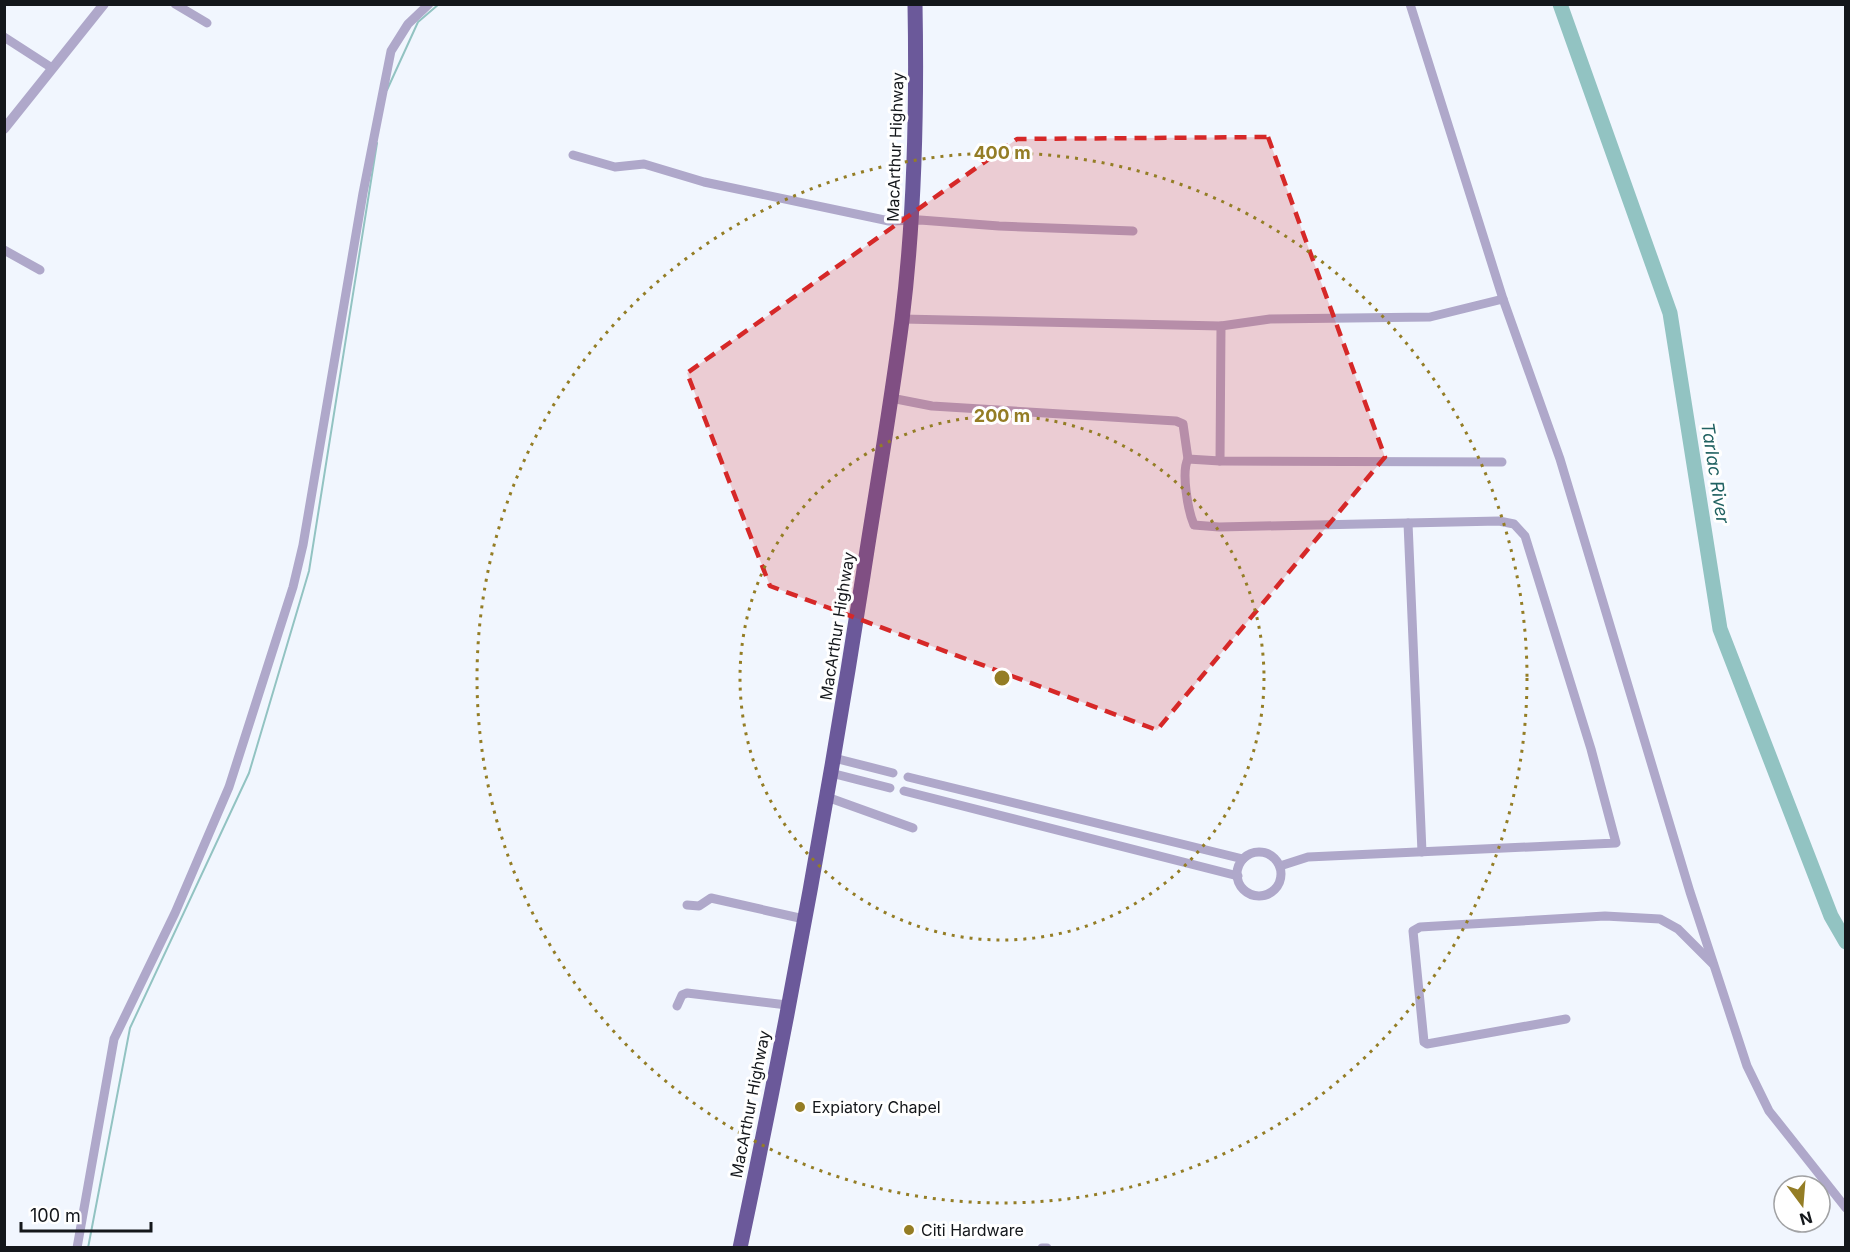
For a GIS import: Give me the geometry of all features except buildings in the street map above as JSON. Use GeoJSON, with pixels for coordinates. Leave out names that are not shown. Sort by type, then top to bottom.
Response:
{"type":"FeatureCollection","features":[{"type":"Feature","properties":{"kind":"highway","name":"MacArthur Highway"},"geometry":{"type":"LineString","coordinates":[[740,1248],[827,797],[891,398],[902,319],[911,222],[916,112],[915,4]]}},
{"type":"Feature","properties":{"kind":"street"},"geometry":{"type":"LineString","coordinates":[[4,129],[104,4]]}},
{"type":"Feature","properties":{"kind":"street"},"geometry":{"type":"LineString","coordinates":[[175,4],[207,23]]}},
{"type":"Feature","properties":{"kind":"street"},"geometry":{"type":"LineString","coordinates":[[77,1248],[114,1039],[175,913],[217,819],[293,587],[315,482],[363,193],[392,51],[408,24],[429,4]]}},
{"type":"Feature","properties":{"kind":"street"},"geometry":{"type":"LineString","coordinates":[[1410,4],[1503,299],[1560,459],[1746,1066],[1763,1100],[1845,1208]]}},
{"type":"Feature","properties":{"kind":"street"},"geometry":{"type":"LineString","coordinates":[[4,37],[52,68]]}},
{"type":"Feature","properties":{"kind":"street"},"geometry":{"type":"LineString","coordinates":[[573,155],[615,167],[644,164],[761,194],[889,221],[920,220],[999,226],[1133,231]]}},
{"type":"Feature","properties":{"kind":"street"},"geometry":{"type":"LineString","coordinates":[[4,250],[40,270]]}},
{"type":"Feature","properties":{"kind":"street"},"geometry":{"type":"LineString","coordinates":[[902,319],[1221,326],[1270,319],[1430,317],[1503,299]]}},
{"type":"Feature","properties":{"kind":"street"},"geometry":{"type":"LineString","coordinates":[[1220,461],[1221,326]]}},
{"type":"Feature","properties":{"kind":"street"},"geometry":{"type":"LineString","coordinates":[[891,398],[932,406],[1176,421],[1183,424],[1188,459],[1184,465],[1187,494],[1194,525],[1219,527],[1499,521],[1514,524],[1525,536],[1591,749],[1616,843],[1308,857],[1280,866]]}},
{"type":"Feature","properties":{"kind":"street"},"geometry":{"type":"LineString","coordinates":[[1188,459],[1502,462]]}},
{"type":"Feature","properties":{"kind":"street"},"geometry":{"type":"LineString","coordinates":[[1408,523],[1422,852]]}},
{"type":"Feature","properties":{"kind":"street"},"geometry":{"type":"LineString","coordinates":[[832,766],[893,773]]}},
{"type":"Feature","properties":{"kind":"street"},"geometry":{"type":"LineString","coordinates":[[832,766],[890,788]]}},
{"type":"Feature","properties":{"kind":"street"},"geometry":{"type":"LineString","coordinates":[[908,777],[1243,859]]}},
{"type":"Feature","properties":{"kind":"street"},"geometry":{"type":"LineString","coordinates":[[904,791],[1238,876]]}},
{"type":"Feature","properties":{"kind":"street"},"geometry":{"type":"LineString","coordinates":[[827,797],[913,828]]}},
{"type":"Feature","properties":{"kind":"street"},"geometry":{"type":"LineString","coordinates":[[992,814],[994,798]]}},
{"type":"Feature","properties":{"kind":"street"},"geometry":{"type":"LineString","coordinates":[[1069,833],[1072,817]]}},
{"type":"Feature","properties":{"kind":"street"},"geometry":{"type":"LineString","coordinates":[[1148,853],[1151,837]]}},
{"type":"Feature","properties":{"kind":"street"},"geometry":{"type":"LineString","coordinates":[[1264,852],[1274,857],[1280,866],[1282,874],[1278,886],[1269,894],[1257,896],[1246,892],[1239,882],[1238,870],[1243,859],[1252,853],[1264,852]]}},
{"type":"Feature","properties":{"kind":"street"},"geometry":{"type":"LineString","coordinates":[[687,906],[699,906],[711,898],[804,919]]}},
{"type":"Feature","properties":{"kind":"street"},"geometry":{"type":"LineString","coordinates":[[1566,1019],[1427,1044],[1424,1042],[1413,932],[1420,927],[1501,921],[1605,916],[1660,919],[1678,929],[1714,966]]}},
{"type":"Feature","properties":{"kind":"street"},"geometry":{"type":"LineString","coordinates":[[677,1006],[682,995],[687,993],[788,1005]]}},
{"type":"Feature","properties":{"kind":"street"},"geometry":{"type":"LineString","coordinates":[[1042,1248],[1047,1248]]}},
{"type":"Feature","properties":{"kind":"highlighted area"},"geometry":{"type":"Polygon","coordinates":[[[1268,137],[1385,457],[1157,730],[770,586],[687,373],[1017,139],[1268,137]]]}},
{"type":"Feature","properties":{"kind":"waterway"},"geometry":{"type":"LineString","coordinates":[[387,90],[418,22],[439,4]]}},
{"type":"Feature","properties":{"kind":"waterway","name":"Tarlac River"},"geometry":{"type":"LineString","coordinates":[[1560,4],[1670,313],[1720,629],[1831,916],[1846,942]]}},
{"type":"Feature","properties":{"kind":"waterway"},"geometry":{"type":"LineString","coordinates":[[88,1248],[130,1028],[249,773],[309,571],[377,143]]}},
{"type":"Feature","properties":{"kind":"place","name":"Expiatory Chapel"},"geometry":{"type":"Point","coordinates":[800,1107]}},
{"type":"Feature","properties":{"kind":"place","name":"Citi Hardware"},"geometry":{"type":"Point","coordinates":[909,1230]}}]}
